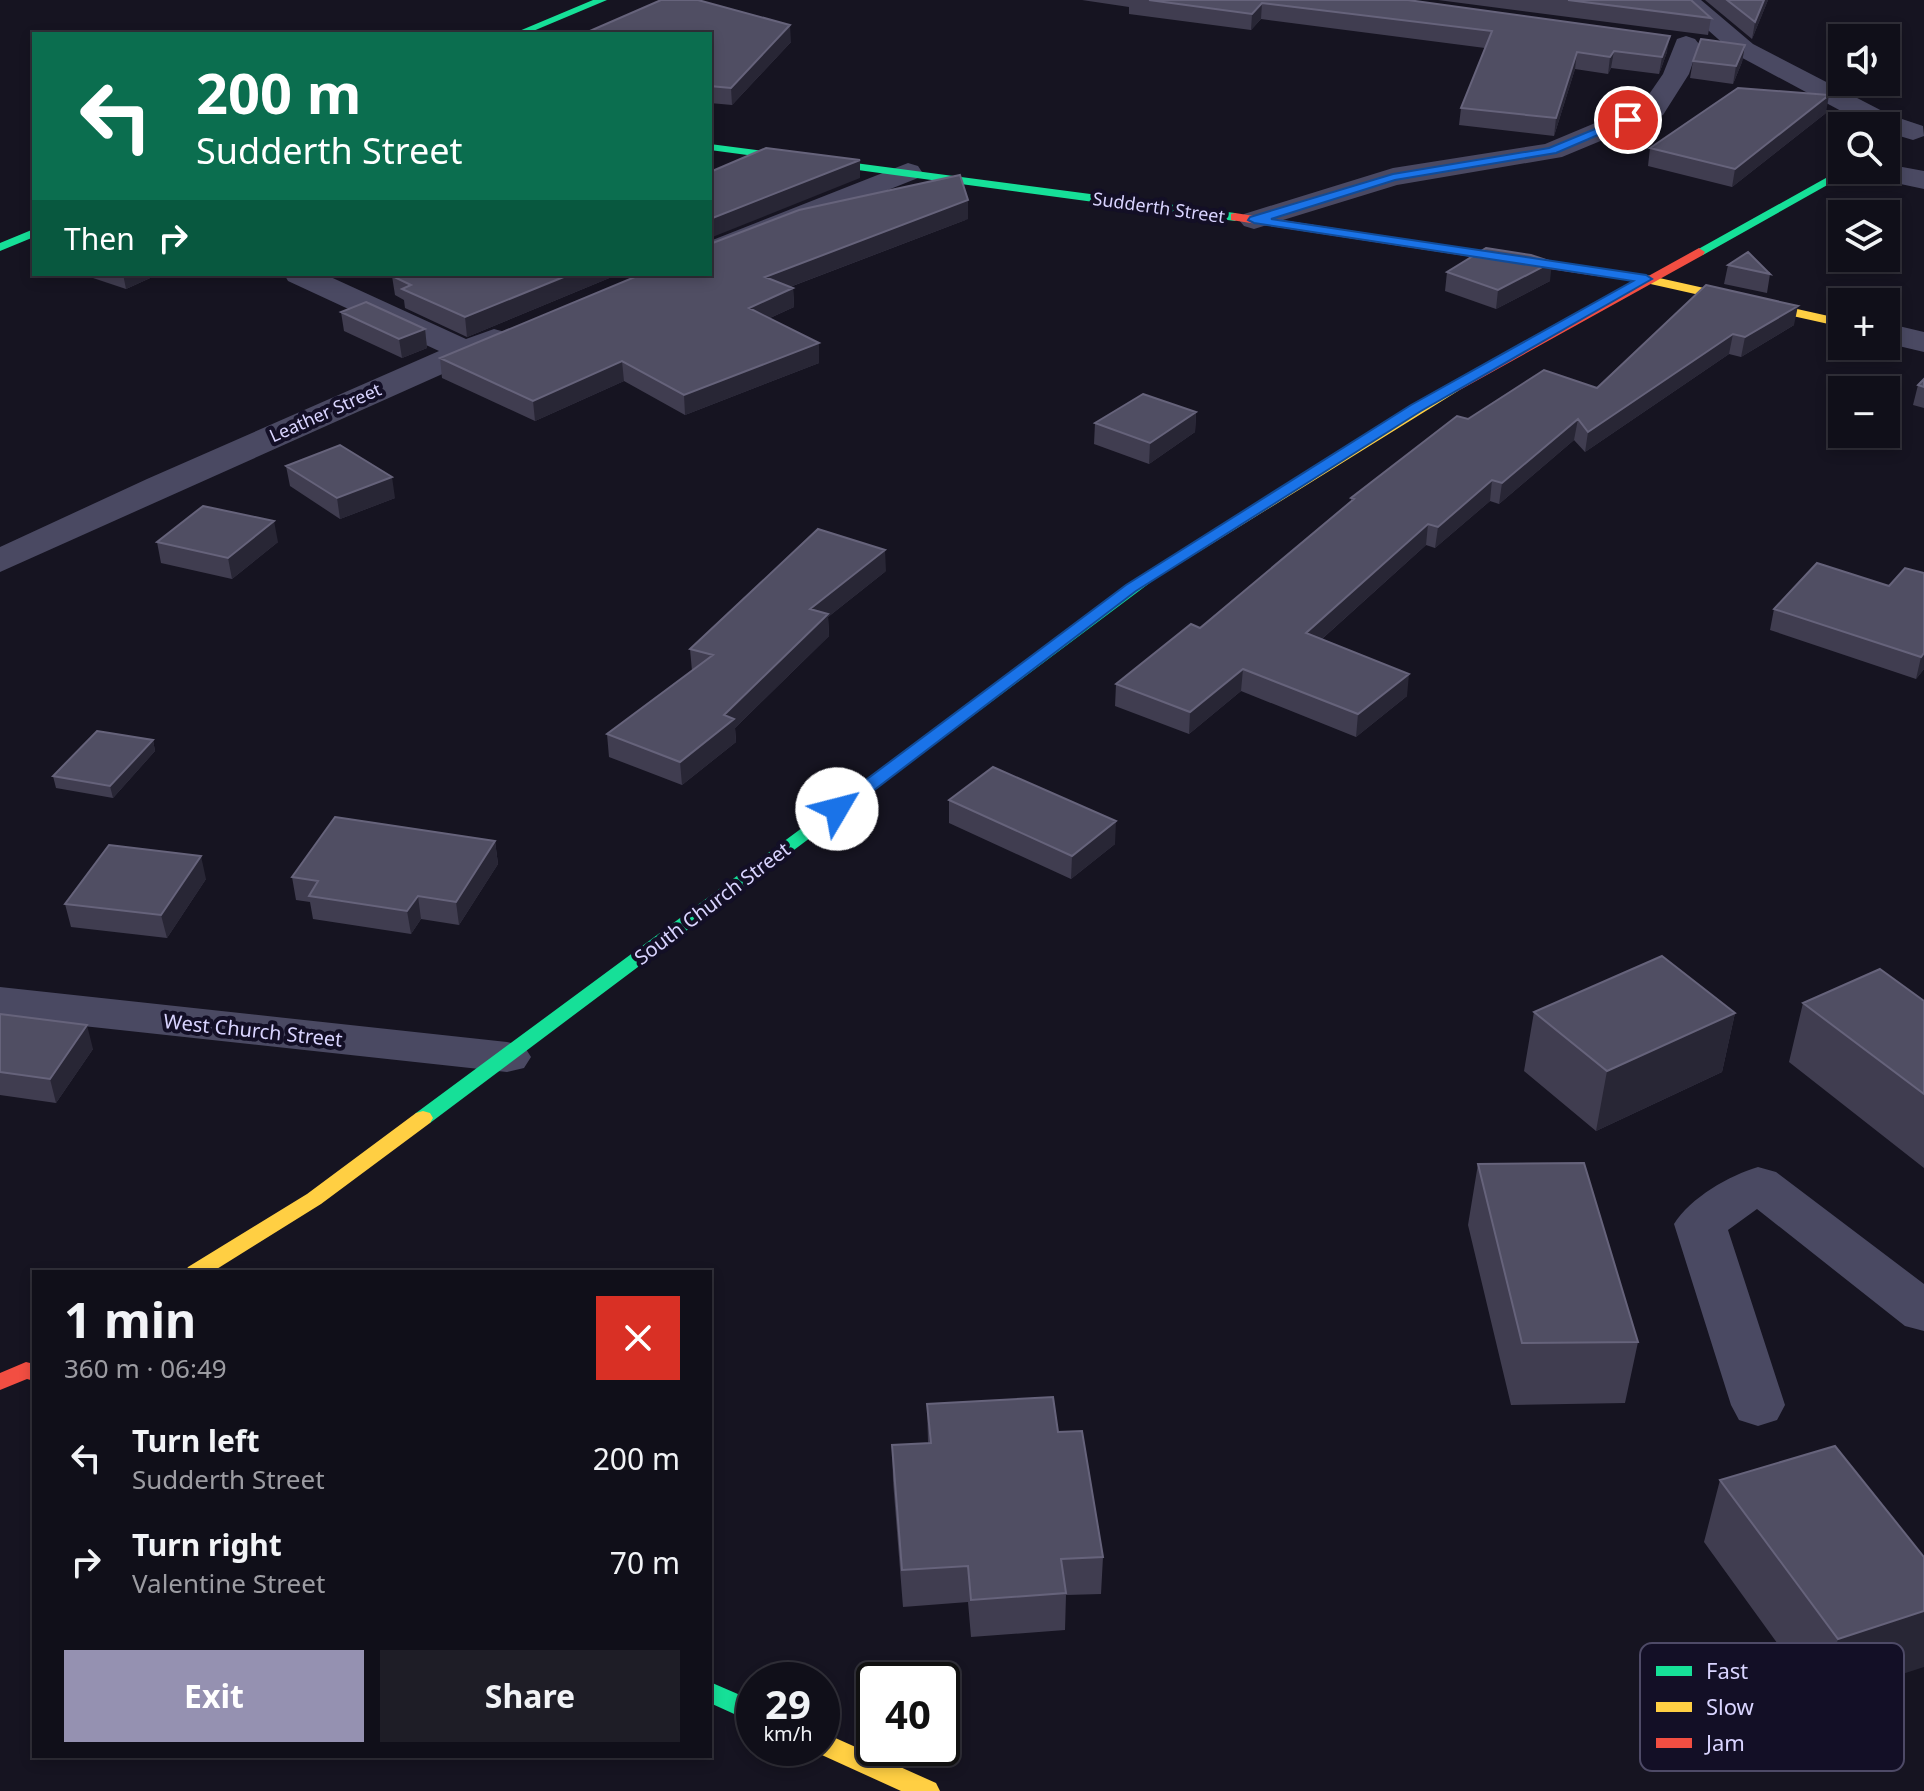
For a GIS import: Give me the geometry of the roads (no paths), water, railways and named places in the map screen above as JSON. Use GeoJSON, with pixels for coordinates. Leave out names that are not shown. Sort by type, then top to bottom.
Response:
{"type":"FeatureCollection","features":[{"type":"Feature","properties":{"kind":"street"},"geometry":{"type":"LineString","coordinates":[[522,32],[602,0]]}},
{"type":"Feature","properties":{"kind":"street"},"geometry":{"type":"LineString","coordinates":[[1686,0],[1744,49],[1880,121],[1918,129]]}},
{"type":"Feature","properties":{"kind":"street"},"geometry":{"type":"LineString","coordinates":[[1654,40],[1744,49]]}},
{"type":"Feature","properties":{"kind":"street"},"geometry":{"type":"LineString","coordinates":[[1254,220],[1393,177],[1552,151],[1653,109],[1676,74],[1686,44]]}},
{"type":"Feature","properties":{"kind":"street"},"geometry":{"type":"LineString","coordinates":[[1900,140],[1918,129]]}},
{"type":"Feature","properties":{"kind":"street","name":"Sudderth Street"},"geometry":{"type":"LineString","coordinates":[[712,147],[1254,220],[1646,279],[1828,320]]}},
{"type":"Feature","properties":{"kind":"street"},"geometry":{"type":"LineString","coordinates":[[712,251],[908,172]]}},
{"type":"Feature","properties":{"kind":"street"},"geometry":{"type":"LineString","coordinates":[[1900,175],[1924,180]]}},
{"type":"Feature","properties":{"kind":"street","name":"South Church Street"},"geometry":{"type":"LineString","coordinates":[[199,1270],[314,1199],[1131,588],[1416,408],[1828,181]]}},
{"type":"Feature","properties":{"kind":"street"},"geometry":{"type":"LineString","coordinates":[[0,247],[32,234]]}},
{"type":"Feature","properties":{"kind":"street"},"geometry":{"type":"LineString","coordinates":[[303,276],[465,351]]}},
{"type":"Feature","properties":{"kind":"street","name":"Leather Street"},"geometry":{"type":"LineString","coordinates":[[0,561],[159,486],[523,327]]}},
{"type":"Feature","properties":{"kind":"street"},"geometry":{"type":"LineString","coordinates":[[1900,336],[1924,342]]}},
{"type":"Feature","properties":{"kind":"street","name":"West Church Street"},"geometry":{"type":"LineString","coordinates":[[0,1002],[507,1057]]}},
{"type":"Feature","properties":{"kind":"street"},"geometry":{"type":"LineString","coordinates":[[1758,1405],[1700,1224],[1758,1184],[1924,1312]]}},
{"type":"Feature","properties":{"kind":"street"},"geometry":{"type":"LineString","coordinates":[[712,1693],[736,1704]]}},
{"type":"Feature","properties":{"kind":"street"},"geometry":{"type":"LineString","coordinates":[[840,1751],[927,1791]]}}]}
